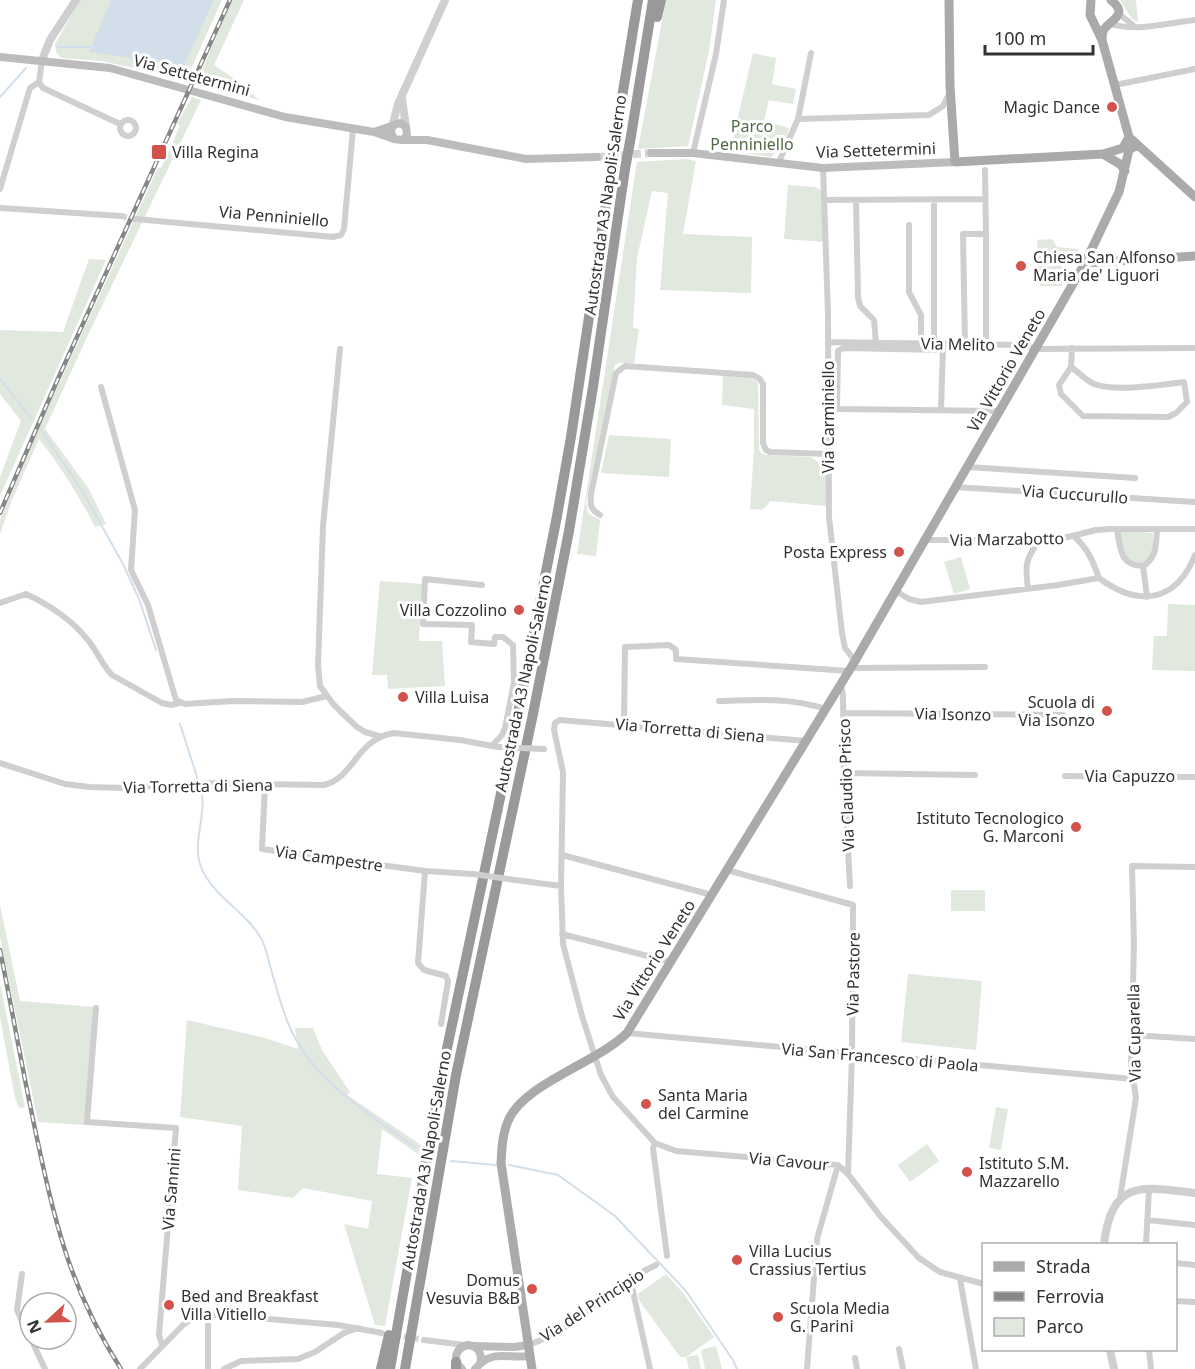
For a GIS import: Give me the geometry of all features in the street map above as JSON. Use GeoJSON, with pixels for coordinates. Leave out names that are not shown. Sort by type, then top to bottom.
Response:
{"type":"FeatureCollection","features":[{"type":"Feature","properties":{"kind":"highway","name":"Autostrada A3 Napoli-Salerno"},"geometry":{"type":"LineString","coordinates":[[390,1369],[442,1072],[557,516],[573,426],[638,0]]}},
{"type":"Feature","properties":{"kind":"highway","name":"Autostrada A3 Napoli-Salerno"},"geometry":{"type":"LineString","coordinates":[[405,1369],[456,1075],[567,543],[592,397],[653,0]]}},
{"type":"Feature","properties":{"kind":"highway"},"geometry":{"type":"LineString","coordinates":[[639,81],[661,0]]}},
{"type":"Feature","properties":{"kind":"highway"},"geometry":{"type":"LineString","coordinates":[[381,1369],[401,1266],[411,1239]]}},
{"type":"Feature","properties":{"kind":"highway"},"geometry":{"type":"LineString","coordinates":[[411,1369],[413,1318]]}},
{"type":"Feature","properties":{"kind":"main road"},"geometry":{"type":"LineString","coordinates":[[950,0],[950,86],[955,162]]}},
{"type":"Feature","properties":{"kind":"main road"},"geometry":{"type":"LineString","coordinates":[[1090,0],[1090,11],[1102,40],[1129,137],[1195,197]]}},
{"type":"Feature","properties":{"kind":"main road"},"geometry":{"type":"LineString","coordinates":[[1102,40],[1118,13],[1116,4],[1111,0]]}},
{"type":"Feature","properties":{"kind":"main road","name":"Via Settetermini"},"geometry":{"type":"LineString","coordinates":[[0,57],[110,69],[285,117],[374,132],[398,140],[428,140],[526,159],[597,157]]}},
{"type":"Feature","properties":{"kind":"main road"},"geometry":{"type":"LineString","coordinates":[[400,123],[407,128],[407,136],[398,140],[391,135],[392,127],[400,123]]}},
{"type":"Feature","properties":{"kind":"main road","name":"Via Settetermini"},"geometry":{"type":"LineString","coordinates":[[374,132],[392,127]]}},
{"type":"Feature","properties":{"kind":"main road","name":"Via Settetermini"},"geometry":{"type":"LineString","coordinates":[[407,128],[428,140]]}},
{"type":"Feature","properties":{"kind":"main road"},"geometry":{"type":"LineString","coordinates":[[1103,154],[1123,148],[1129,137]]}},
{"type":"Feature","properties":{"kind":"main road","name":"Via Vittorio Veneto"},"geometry":{"type":"LineString","coordinates":[[532,1369],[501,1163],[504,1133],[514,1110],[530,1094],[595,1057],[627,1033],[897,591],[1085,263],[1119,192],[1131,147],[1139,147]]}},
{"type":"Feature","properties":{"kind":"main road","name":"Via Settetermini"},"geometry":{"type":"LineString","coordinates":[[651,153],[693,153],[824,168],[1103,154]]}},
{"type":"Feature","properties":{"kind":"main road"},"geometry":{"type":"LineString","coordinates":[[1103,154],[1120,164],[1125,171]]}},
{"type":"Feature","properties":{"kind":"main road"},"geometry":{"type":"LineString","coordinates":[[1085,263],[1195,256]]}},
{"type":"Feature","properties":{"kind":"main road"},"geometry":{"type":"LineString","coordinates":[[457,1365],[459,1349],[470,1346],[529,1345]]}},
{"type":"Feature","properties":{"kind":"main road"},"geometry":{"type":"LineString","coordinates":[[470,1346],[481,1354],[477,1366]]}},
{"type":"Feature","properties":{"kind":"main road"},"geometry":{"type":"LineString","coordinates":[[477,1366],[493,1356],[513,1358],[530,1356]]}},
{"type":"Feature","properties":{"kind":"street"},"geometry":{"type":"LineString","coordinates":[[76,0],[50,40],[42,60],[39,82],[46,91],[120,124]]}},
{"type":"Feature","properties":{"kind":"street"},"geometry":{"type":"LineString","coordinates":[[392,127],[398,105],[445,0]]}},
{"type":"Feature","properties":{"kind":"street"},"geometry":{"type":"LineString","coordinates":[[693,153],[716,54],[724,0]]}},
{"type":"Feature","properties":{"kind":"street"},"geometry":{"type":"LineString","coordinates":[[1118,13],[1134,26]]}},
{"type":"Feature","properties":{"kind":"street"},"geometry":{"type":"LineString","coordinates":[[1109,25],[1134,26],[1195,20]]}},
{"type":"Feature","properties":{"kind":"street"},"geometry":{"type":"LineString","coordinates":[[778,164],[798,119],[811,53]]}},
{"type":"Feature","properties":{"kind":"street"},"geometry":{"type":"LineString","coordinates":[[1115,86],[1195,69]]}},
{"type":"Feature","properties":{"kind":"street"},"geometry":{"type":"LineString","coordinates":[[0,189],[30,88],[39,82]]}},
{"type":"Feature","properties":{"kind":"street"},"geometry":{"type":"LineString","coordinates":[[798,119],[929,115],[943,106],[950,86]]}},
{"type":"Feature","properties":{"kind":"street"},"geometry":{"type":"LineString","coordinates":[[402,98],[407,128]]}},
{"type":"Feature","properties":{"kind":"street","name":"Via Penniniello"},"geometry":{"type":"LineString","coordinates":[[135,219],[337,236],[344,229],[353,129]]}},
{"type":"Feature","properties":{"kind":"street","name":"Via Carminiello"},"geometry":{"type":"LineString","coordinates":[[824,168],[829,517],[842,633],[852,666]]}},
{"type":"Feature","properties":{"kind":"street"},"geometry":{"type":"LineString","coordinates":[[985,170],[986,344]]}},
{"type":"Feature","properties":{"kind":"street"},"geometry":{"type":"LineString","coordinates":[[825,200],[985,199]]}},
{"type":"Feature","properties":{"kind":"street"},"geometry":{"type":"LineString","coordinates":[[856,200],[858,297],[860,306],[874,321],[876,343]]}},
{"type":"Feature","properties":{"kind":"street"},"geometry":{"type":"LineString","coordinates":[[934,201],[934,344]]}},
{"type":"Feature","properties":{"kind":"street"},"geometry":{"type":"LineString","coordinates":[[0,208],[121,216]]}},
{"type":"Feature","properties":{"kind":"street"},"geometry":{"type":"LineString","coordinates":[[909,225],[909,292],[921,315],[921,343]]}},
{"type":"Feature","properties":{"kind":"street"},"geometry":{"type":"LineString","coordinates":[[964,344],[963,234],[986,234]]}},
{"type":"Feature","properties":{"kind":"street","name":"Via Melito"},"geometry":{"type":"LineString","coordinates":[[828,342],[921,343],[943,347],[964,344],[1021,345],[1036,349],[1195,348]]}},
{"type":"Feature","properties":{"kind":"street"},"geometry":{"type":"LineString","coordinates":[[941,410],[943,347],[843,348],[838,351],[837,409],[999,411]]}},
{"type":"Feature","properties":{"kind":"street"},"geometry":{"type":"LineString","coordinates":[[1071,367],[1092,383],[1105,386],[1145,386],[1184,382],[1187,402],[1176,413],[1168,417],[1083,416],[1061,394],[1059,385],[1071,367],[1072,348]]}},
{"type":"Feature","properties":{"kind":"street"},"geometry":{"type":"LineString","coordinates":[[340,349],[324,509],[318,641],[320,686],[357,727],[379,736],[394,733],[460,740],[495,747],[544,749],[557,747],[563,772],[561,886],[562,933],[566,957],[595,1057],[606,1085],[655,1143],[653,1148],[667,1256]]}},
{"type":"Feature","properties":{"kind":"street"},"geometry":{"type":"LineString","coordinates":[[600,515],[592,510],[591,494],[616,373],[625,366],[753,375],[763,384],[763,443],[766,450],[828,454]]}},
{"type":"Feature","properties":{"kind":"street"},"geometry":{"type":"LineString","coordinates":[[100,387],[135,510],[131,570],[147,605],[174,694],[179,703]]}},
{"type":"Feature","properties":{"kind":"street"},"geometry":{"type":"LineString","coordinates":[[967,467],[1135,478]]}},
{"type":"Feature","properties":{"kind":"street","name":"Via Cuccurullo"},"geometry":{"type":"LineString","coordinates":[[955,487],[1195,502]]}},
{"type":"Feature","properties":{"kind":"street"},"geometry":{"type":"LineString","coordinates":[[1117,529],[1123,558],[1128,563],[1143,566],[1155,554],[1157,529]]}},
{"type":"Feature","properties":{"kind":"street","name":"Via Marzabotto"},"geometry":{"type":"LineString","coordinates":[[926,540],[1056,540],[1096,530],[1195,529]]}},
{"type":"Feature","properties":{"kind":"street"},"geometry":{"type":"LineString","coordinates":[[1074,536],[1093,558],[1099,578],[1127,594],[1155,597],[1168,591],[1180,581],[1195,555]]}},
{"type":"Feature","properties":{"kind":"street"},"geometry":{"type":"LineString","coordinates":[[1028,589],[1025,568],[1027,559],[1039,540]]}},
{"type":"Feature","properties":{"kind":"street"},"geometry":{"type":"LineString","coordinates":[[1143,566],[1147,597]]}},
{"type":"Feature","properties":{"kind":"street"},"geometry":{"type":"LineString","coordinates":[[897,591],[909,599],[921,602],[1099,578]]}},
{"type":"Feature","properties":{"kind":"street"},"geometry":{"type":"LineString","coordinates":[[482,585],[425,579],[423,624],[472,625],[471,642],[494,644],[495,638],[503,637],[513,645],[514,682],[505,728],[495,747]]}},
{"type":"Feature","properties":{"kind":"street"},"geometry":{"type":"LineString","coordinates":[[0,603],[26,594],[35,598],[69,621],[82,633],[111,675],[162,703],[171,705],[179,703],[302,702],[327,696]]}},
{"type":"Feature","properties":{"kind":"street"},"geometry":{"type":"LineString","coordinates":[[624,725],[625,647],[669,645],[676,650],[676,659],[706,661],[852,666],[985,667]]}},
{"type":"Feature","properties":{"kind":"street","name":"Via Claudio Prisco"},"geometry":{"type":"LineString","coordinates":[[841,684],[850,885]]}},
{"type":"Feature","properties":{"kind":"street"},"geometry":{"type":"LineString","coordinates":[[719,701],[783,700],[803,702],[826,710]]}},
{"type":"Feature","properties":{"kind":"street","name":"Via Isonzo"},"geometry":{"type":"LineString","coordinates":[[844,713],[1063,715]]}},
{"type":"Feature","properties":{"kind":"street","name":"Via Torretta di Siena"},"geometry":{"type":"LineString","coordinates":[[557,747],[554,730],[555,723],[560,720],[807,741]]}},
{"type":"Feature","properties":{"kind":"street","name":"Via Torretta di Siena"},"geometry":{"type":"LineString","coordinates":[[0,763],[65,784],[89,787],[125,788],[198,783],[324,785],[334,782],[370,742],[379,736]]}},
{"type":"Feature","properties":{"kind":"street"},"geometry":{"type":"LineString","coordinates":[[844,773],[975,775]]}},
{"type":"Feature","properties":{"kind":"street","name":"Via Capuzzo"},"geometry":{"type":"LineString","coordinates":[[1065,776],[1195,777]]}},
{"type":"Feature","properties":{"kind":"street","name":"Via Campestre"},"geometry":{"type":"LineString","coordinates":[[265,784],[262,849],[425,871],[473,874],[561,886]]}},
{"type":"Feature","properties":{"kind":"street"},"geometry":{"type":"LineString","coordinates":[[562,855],[712,895]]}},
{"type":"Feature","properties":{"kind":"street","name":"Via Cuparella"},"geometry":{"type":"LineString","coordinates":[[1120,1198],[1136,1098],[1133,1079],[1132,866],[1195,867]]}},
{"type":"Feature","properties":{"kind":"street","name":"Via Pastore"},"geometry":{"type":"LineString","coordinates":[[727,870],[853,905],[848,1174]]}},
{"type":"Feature","properties":{"kind":"street"},"geometry":{"type":"LineString","coordinates":[[425,871],[418,963],[424,970],[446,976],[448,981],[441,1024]]}},
{"type":"Feature","properties":{"kind":"street"},"geometry":{"type":"LineString","coordinates":[[562,933],[670,962]]}},
{"type":"Feature","properties":{"kind":"street","name":"Via Sannini"},"geometry":{"type":"LineString","coordinates":[[96,1008],[87,1122],[176,1128],[159,1335],[162,1345]]}},
{"type":"Feature","properties":{"kind":"street","name":"Via San Francesco di Paola"},"geometry":{"type":"LineString","coordinates":[[627,1033],[1133,1079]]}},
{"type":"Feature","properties":{"kind":"street"},"geometry":{"type":"LineString","coordinates":[[1133,1035],[1195,1039]]}},
{"type":"Feature","properties":{"kind":"street","name":"Via Cavour"},"geometry":{"type":"LineString","coordinates":[[655,1143],[676,1150],[838,1165],[848,1174],[880,1217],[919,1258],[940,1272],[982,1284]]}},
{"type":"Feature","properties":{"kind":"street"},"geometry":{"type":"LineString","coordinates":[[807,1369],[817,1239],[838,1165]]}},
{"type":"Feature","properties":{"kind":"street"},"geometry":{"type":"LineString","coordinates":[[1146,1243],[1149,1190]]}},
{"type":"Feature","properties":{"kind":"street"},"geometry":{"type":"LineString","coordinates":[[1104,1243],[1111,1212],[1120,1198],[1128,1193],[1149,1190],[1195,1193]]}},
{"type":"Feature","properties":{"kind":"street"},"geometry":{"type":"LineString","coordinates":[[1147,1220],[1195,1225]]}},
{"type":"Feature","properties":{"kind":"street"},"geometry":{"type":"LineString","coordinates":[[1177,1263],[1195,1265]]}},
{"type":"Feature","properties":{"kind":"street","name":"Via del Principio"},"geometry":{"type":"LineString","coordinates":[[529,1345],[571,1324],[630,1278],[656,1266]]}},
{"type":"Feature","properties":{"kind":"street"},"geometry":{"type":"LineString","coordinates":[[20,1291],[22,1274]]}},
{"type":"Feature","properties":{"kind":"street"},"geometry":{"type":"LineString","coordinates":[[630,1278],[650,1369]]}},
{"type":"Feature","properties":{"kind":"street"},"geometry":{"type":"LineString","coordinates":[[960,1279],[976,1369]]}},
{"type":"Feature","properties":{"kind":"street"},"geometry":{"type":"LineString","coordinates":[[1177,1301],[1195,1302]]}},
{"type":"Feature","properties":{"kind":"street"},"geometry":{"type":"LineString","coordinates":[[140,1369],[162,1345],[199,1313],[358,1328],[382,1333]]}},
{"type":"Feature","properties":{"kind":"street"},"geometry":{"type":"LineString","coordinates":[[208,1369],[208,1322],[211,1315]]}},
{"type":"Feature","properties":{"kind":"street"},"geometry":{"type":"LineString","coordinates":[[224,1369],[241,1362],[298,1359],[358,1328]]}},
{"type":"Feature","properties":{"kind":"street"},"geometry":{"type":"LineString","coordinates":[[424,1340],[470,1346]]}},
{"type":"Feature","properties":{"kind":"street"},"geometry":{"type":"LineString","coordinates":[[444,1342],[451,1349],[457,1365]]}},
{"type":"Feature","properties":{"kind":"street"},"geometry":{"type":"LineString","coordinates":[[899,1349],[903,1369]]}},
{"type":"Feature","properties":{"kind":"street"},"geometry":{"type":"LineString","coordinates":[[36,1351],[45,1369]]}},
{"type":"Feature","properties":{"kind":"street"},"geometry":{"type":"LineString","coordinates":[[1110,1351],[1114,1369]]}},
{"type":"Feature","properties":{"kind":"street"},"geometry":{"type":"LineString","coordinates":[[1149,1351],[1151,1369]]}},
{"type":"Feature","properties":{"kind":"street"},"geometry":{"type":"LineString","coordinates":[[855,1358],[857,1369]]}},
{"type":"Feature","properties":{"kind":"green space"},"geometry":{"type":"Polygon","coordinates":[[[80,0],[222,0],[186,80],[102,61],[61,58],[56,52],[55,44],[80,0]]]}},
{"type":"Feature","properties":{"kind":"green space"},"geometry":{"type":"Polygon","coordinates":[[[232,0],[244,0],[214,65],[259,100],[196,84],[232,0]]]}},
{"type":"Feature","properties":{"kind":"green space"},"geometry":{"type":"Polygon","coordinates":[[[666,0],[716,0],[709,51],[688,146],[638,149],[666,0]]]}},
{"type":"Feature","properties":{"kind":"green space"},"geometry":{"type":"Polygon","coordinates":[[[1120,0],[1136,0],[1138,22],[1132,19],[1120,0]]]}},
{"type":"Feature","properties":{"kind":"green space","name":"Parco Penniniello"},"geometry":{"type":"Polygon","coordinates":[[[753,53],[776,58],[772,84],[796,89],[793,104],[769,100],[764,121],[789,128],[784,144],[771,157],[730,151],[753,53]]]}},
{"type":"Feature","properties":{"kind":"green space"},"geometry":{"type":"Polygon","coordinates":[[[192,97],[201,100],[45,429],[89,489],[106,524],[95,527],[55,460],[39,439],[12,500],[0,534],[0,520],[39,427],[158,168],[161,168],[169,151],[172,150],[180,125],[177,124],[192,97]]]}},
{"type":"Feature","properties":{"kind":"green space"},"geometry":{"type":"Polygon","coordinates":[[[686,159],[696,161],[683,234],[752,237],[751,293],[660,290],[668,193],[652,191],[637,258],[633,328],[639,329],[634,363],[615,365],[586,502],[588,513],[600,520],[596,556],[577,554],[637,162],[686,159]]]}},
{"type":"Feature","properties":{"kind":"green space"},"geometry":{"type":"Polygon","coordinates":[[[788,185],[815,187],[822,191],[824,242],[784,239],[788,185]]]}},
{"type":"Feature","properties":{"kind":"green space"},"geometry":{"type":"Polygon","coordinates":[[[1052,239],[1057,247],[1078,249],[1079,253],[1062,255],[1062,286],[1040,286],[1037,240],[1052,239]]]}},
{"type":"Feature","properties":{"kind":"green space"},"geometry":{"type":"Polygon","coordinates":[[[89,259],[106,260],[0,496],[0,477],[21,421],[0,394],[0,330],[63,332],[89,259]]]}},
{"type":"Feature","properties":{"kind":"green space"},"geometry":{"type":"Polygon","coordinates":[[[723,375],[748,376],[758,382],[759,449],[761,453],[811,457],[819,463],[826,463],[826,506],[770,501],[762,509],[750,509],[754,409],[722,405],[723,375]]]}},
{"type":"Feature","properties":{"kind":"green space"},"geometry":{"type":"Polygon","coordinates":[[[609,435],[671,439],[669,477],[601,473],[609,435]]]}},
{"type":"Feature","properties":{"kind":"green space"},"geometry":{"type":"Polygon","coordinates":[[[1118,530],[1153,533],[1153,553],[1142,565],[1127,561],[1118,530]]]}},
{"type":"Feature","properties":{"kind":"green space"},"geometry":{"type":"Polygon","coordinates":[[[961,557],[970,589],[954,594],[944,562],[961,557]]]}},
{"type":"Feature","properties":{"kind":"green space"},"geometry":{"type":"Polygon","coordinates":[[[380,581],[422,584],[419,641],[442,641],[445,686],[388,689],[387,675],[372,675],[380,581]]]}},
{"type":"Feature","properties":{"kind":"green space"},"geometry":{"type":"Polygon","coordinates":[[[1168,604],[1195,605],[1195,671],[1152,670],[1154,636],[1167,636],[1168,604]]]}},
{"type":"Feature","properties":{"kind":"green space"},"geometry":{"type":"Polygon","coordinates":[[[951,890],[985,890],[985,911],[951,911],[951,890]]]}},
{"type":"Feature","properties":{"kind":"green space"},"geometry":{"type":"Polygon","coordinates":[[[0,905],[20,1001],[94,1007],[85,1125],[38,1122],[0,937],[0,905]]]}},
{"type":"Feature","properties":{"kind":"green space"},"geometry":{"type":"Polygon","coordinates":[[[908,974],[982,981],[976,1050],[901,1042],[908,974]]]}},
{"type":"Feature","properties":{"kind":"green space"},"geometry":{"type":"Polygon","coordinates":[[[0,983],[25,1107],[19,1108],[15,1098],[0,1017],[0,983]]]}},
{"type":"Feature","properties":{"kind":"green space"},"geometry":{"type":"Polygon","coordinates":[[[187,1020],[265,1038],[298,1049],[295,1028],[313,1028],[322,1050],[350,1092],[347,1095],[421,1145],[418,1154],[382,1129],[377,1174],[412,1178],[385,1326],[375,1325],[344,1224],[368,1229],[372,1201],[303,1188],[293,1198],[238,1190],[242,1126],[180,1117],[187,1020]]]}},
{"type":"Feature","properties":{"kind":"green space"},"geometry":{"type":"Polygon","coordinates":[[[996,1107],[1008,1109],[1001,1150],[989,1148],[996,1107]]]}},
{"type":"Feature","properties":{"kind":"green space"},"geometry":{"type":"Polygon","coordinates":[[[927,1144],[939,1161],[910,1182],[898,1165],[927,1144]]]}},
{"type":"Feature","properties":{"kind":"green space"},"geometry":{"type":"Polygon","coordinates":[[[666,1274],[684,1294],[714,1337],[686,1357],[680,1357],[639,1300],[638,1294],[666,1274]]]}},
{"type":"Feature","properties":{"kind":"green space"},"geometry":{"type":"Polygon","coordinates":[[[716,1346],[722,1369],[705,1369],[701,1350],[716,1346]]]}},
{"type":"Feature","properties":{"kind":"green space"},"geometry":{"type":"Polygon","coordinates":[[[698,1355],[701,1369],[689,1369],[686,1357],[698,1355]]]}},
{"type":"Feature","properties":{"kind":"shaded area"},"geometry":{"type":"Polygon","coordinates":[[[111,0],[214,0],[184,65],[89,52],[111,0]]]}},
{"type":"Feature","properties":{"kind":"waterway"},"geometry":{"type":"LineString","coordinates":[[57,47],[90,47]]}},
{"type":"Feature","properties":{"kind":"waterway"},"geometry":{"type":"LineString","coordinates":[[0,97],[26,68]]}},
{"type":"Feature","properties":{"kind":"waterway"},"geometry":{"type":"LineString","coordinates":[[0,379],[32,419]]}},
{"type":"Feature","properties":{"kind":"waterway"},"geometry":{"type":"LineString","coordinates":[[41,430],[83,492],[123,564],[139,599],[156,650]]}},
{"type":"Feature","properties":{"kind":"waterway"},"geometry":{"type":"LineString","coordinates":[[180,724],[198,780]]}},
{"type":"Feature","properties":{"kind":"waterway"},"geometry":{"type":"LineString","coordinates":[[200,786],[203,806],[198,857],[201,867],[213,887],[248,921],[262,940],[283,1009],[298,1043],[311,1062],[343,1094],[416,1148]]}},
{"type":"Feature","properties":{"kind":"waterway"},"geometry":{"type":"LineString","coordinates":[[451,1161],[496,1165]]}},
{"type":"Feature","properties":{"kind":"waterway"},"geometry":{"type":"LineString","coordinates":[[509,1165],[558,1175],[615,1216],[686,1291],[737,1369]]}},
{"type":"Feature","properties":{"kind":"tunnel"},"geometry":{"type":"LineString","coordinates":[[597,157],[651,153]]}},
{"type":"Feature","properties":{"kind":"tunnel"},"geometry":{"type":"LineString","coordinates":[[121,216],[135,219]]}},
{"type":"Feature","properties":{"kind":"tunnel"},"geometry":{"type":"LineString","coordinates":[[395,1335],[424,1340]]}},
{"type":"Feature","properties":{"kind":"railway"},"geometry":{"type":"LineString","coordinates":[[0,513],[57,381],[230,0]]}},
{"type":"Feature","properties":{"kind":"railway"},"geometry":{"type":"LineString","coordinates":[[0,950],[33,1119],[60,1233],[68,1260],[90,1314],[121,1369]]}},
{"type":"Feature","properties":{"kind":"place","name":"Magic Dance"},"geometry":{"type":"Point","coordinates":[1112,107]}},
{"type":"Feature","properties":{"kind":"place","name":"Villa Regina"},"geometry":{"type":"Point","coordinates":[159,152]}},
{"type":"Feature","properties":{"kind":"place","name":"Chiesa San Alfonso Maria de' Liguori"},"geometry":{"type":"Point","coordinates":[1021,266]}},
{"type":"Feature","properties":{"kind":"place","name":"Posta Express"},"geometry":{"type":"Point","coordinates":[899,552]}},
{"type":"Feature","properties":{"kind":"place","name":"Villa Cozzolino"},"geometry":{"type":"Point","coordinates":[519,610]}},
{"type":"Feature","properties":{"kind":"place","name":"Villa Luisa"},"geometry":{"type":"Point","coordinates":[403,697]}},
{"type":"Feature","properties":{"kind":"place","name":"Scuola di Via Isonzo"},"geometry":{"type":"Point","coordinates":[1107,711]}},
{"type":"Feature","properties":{"kind":"place","name":"Istituto Tecnologico G. Marconi"},"geometry":{"type":"Point","coordinates":[1076,827]}},
{"type":"Feature","properties":{"kind":"place","name":"Santa Maria del Carmine"},"geometry":{"type":"Point","coordinates":[646,1104]}},
{"type":"Feature","properties":{"kind":"place","name":"Istituto S.M. Mazzarello"},"geometry":{"type":"Point","coordinates":[967,1172]}},
{"type":"Feature","properties":{"kind":"place","name":"Villa Lucius Crassius Tertius"},"geometry":{"type":"Point","coordinates":[737,1260]}},
{"type":"Feature","properties":{"kind":"place","name":"Domus Vesuvia B&B"},"geometry":{"type":"Point","coordinates":[532,1289]}},
{"type":"Feature","properties":{"kind":"place","name":"Bed and Breakfast Villa Vitiello"},"geometry":{"type":"Point","coordinates":[169,1305]}},
{"type":"Feature","properties":{"kind":"place","name":"Scuola Media G. Parini"},"geometry":{"type":"Point","coordinates":[778,1317]}}]}
